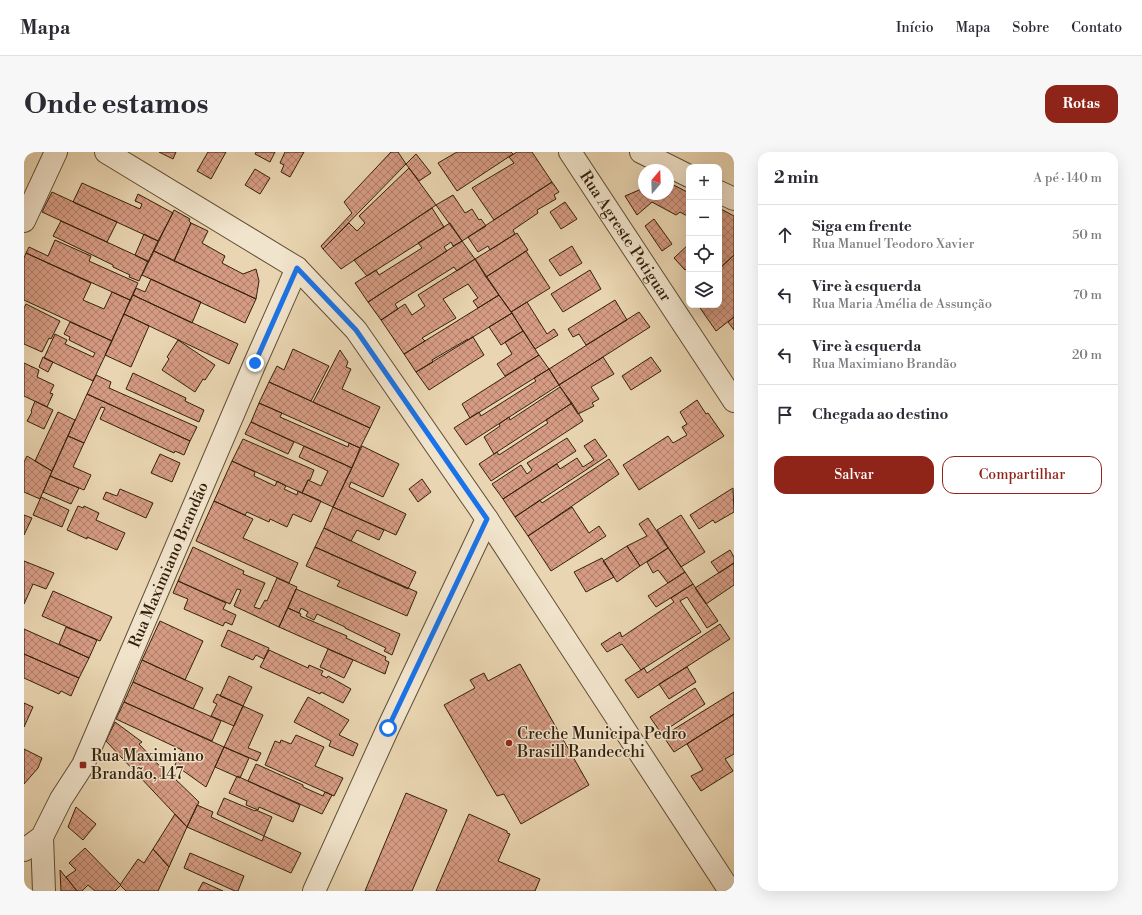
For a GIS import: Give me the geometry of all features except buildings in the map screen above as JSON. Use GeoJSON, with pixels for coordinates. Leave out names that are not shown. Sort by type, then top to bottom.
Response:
{"type":"FeatureCollection","features":[{"type":"Feature","properties":{"kind":"street"},"geometry":{"type":"LineString","coordinates":[[24,221],[56,152]]}},
{"type":"Feature","properties":{"kind":"street"},"geometry":{"type":"LineString","coordinates":[[106,152],[297,268],[356,330],[487,519],[726,883]]}},
{"type":"Feature","properties":{"kind":"street","name":"Rua Agreste Potiguar"},"geometry":{"type":"LineString","coordinates":[[570,152],[734,401]]}},
{"type":"Feature","properties":{"kind":"street"},"geometry":{"type":"LineString","coordinates":[[641,152],[686,174]]}},
{"type":"Feature","properties":{"kind":"street"},"geometry":{"type":"LineString","coordinates":[[722,193],[734,199]]}},
{"type":"Feature","properties":{"kind":"street","name":"Rua Maximiano Brandão"},"geometry":{"type":"LineString","coordinates":[[24,850],[42,837],[61,799],[83,765],[297,268]]}},
{"type":"Feature","properties":{"kind":"street"},"geometry":{"type":"LineString","coordinates":[[314,891],[388,728],[487,519]]}},
{"type":"Feature","properties":{"kind":"street"},"geometry":{"type":"LineString","coordinates":[[42,837],[44,891]]}},
{"type":"Feature","properties":{"kind":"place","name":"Creche Municipa Pedro Brasill Bandecchi"},"geometry":{"type":"Point","coordinates":[509,743]}},
{"type":"Feature","properties":{"kind":"place","name":"Rua Maximiano Brandão, 147"},"geometry":{"type":"Point","coordinates":[83,765]}},
{"type":"Feature","properties":{"kind":"route"},"geometry":{"type":"LineString","coordinates":[[255,363],[297,268],[356,330],[487,519],[388,728]]}}]}
